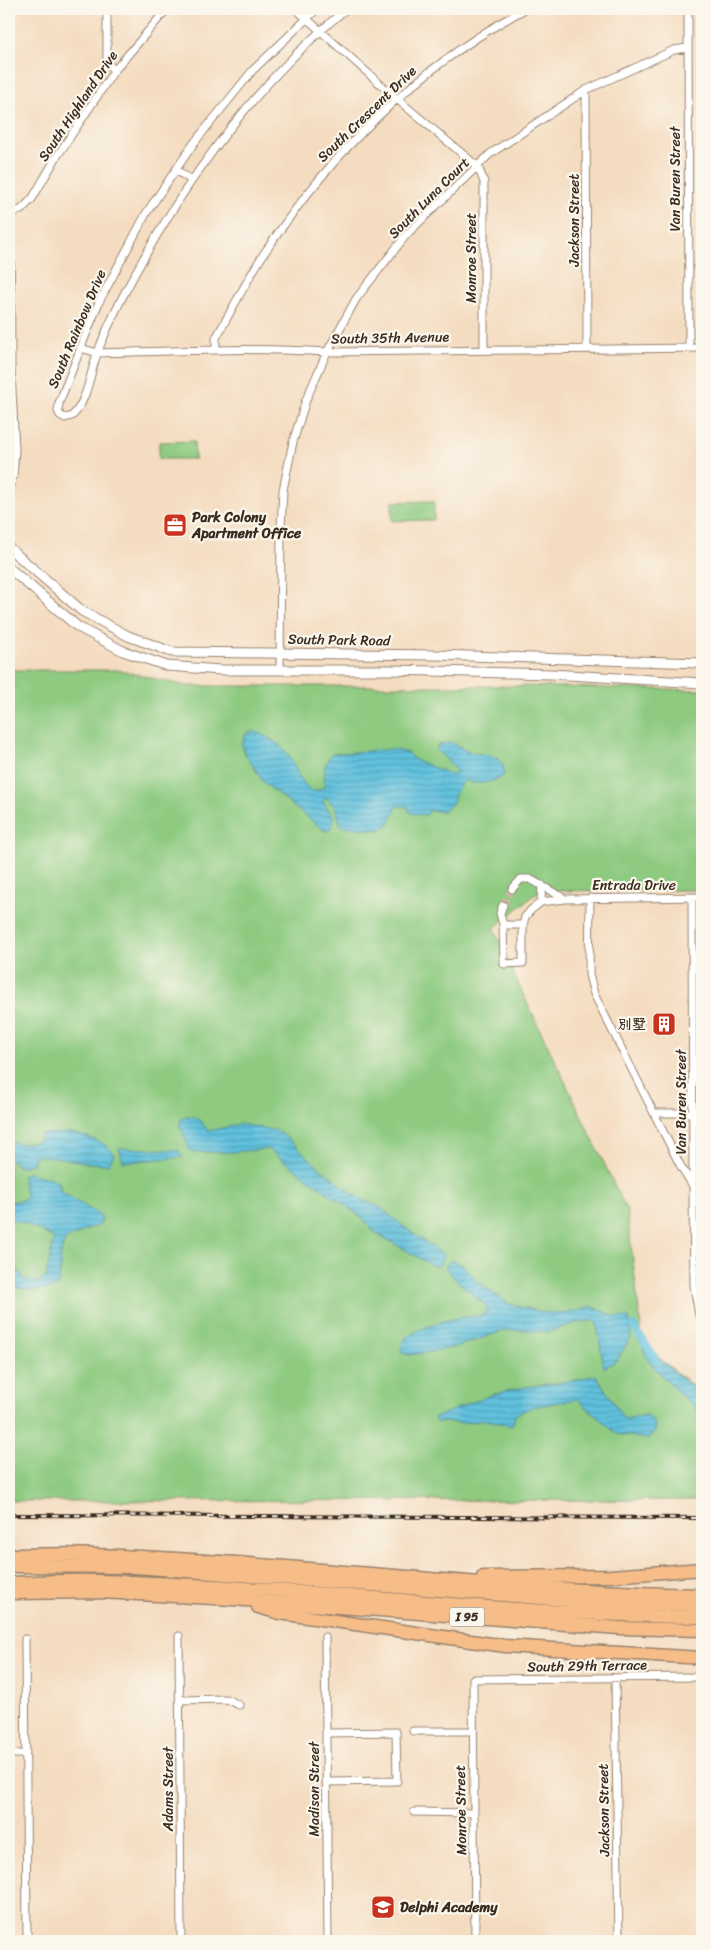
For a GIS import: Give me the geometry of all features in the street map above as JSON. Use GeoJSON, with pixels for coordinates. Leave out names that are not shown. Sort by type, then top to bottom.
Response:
{"type":"FeatureCollection","features":[{"type":"Feature","properties":{"kind":"highway"},"geometry":{"type":"LineString","coordinates":[[9,1555],[97,1554],[187,1559],[620,1594],[702,1595]]}},
{"type":"Feature","properties":{"kind":"highway"},"geometry":{"type":"LineString","coordinates":[[9,1566],[136,1567],[608,1603],[702,1605]]}},
{"type":"Feature","properties":{"kind":"highway"},"geometry":{"type":"LineString","coordinates":[[440,1579],[496,1576],[611,1576],[702,1569]]}},
{"type":"Feature","properties":{"kind":"highway"},"geometry":{"type":"LineString","coordinates":[[9,1583],[97,1581],[173,1584],[622,1616],[702,1618]]}},
{"type":"Feature","properties":{"kind":"highway","name":"I 95"},"geometry":{"type":"LineString","coordinates":[[9,1593],[100,1592],[232,1599],[619,1628],[702,1630]]}},
{"type":"Feature","properties":{"kind":"highway"},"geometry":{"type":"LineString","coordinates":[[232,1599],[280,1613],[505,1646],[702,1658]]}},
{"type":"Feature","properties":{"kind":"street"},"geometry":{"type":"LineString","coordinates":[[107,9],[107,62],[114,71]]}},
{"type":"Feature","properties":{"kind":"street","name":"South Highland Drive"},"geometry":{"type":"LineString","coordinates":[[10,213],[21,210],[32,199],[56,158],[114,71],[167,9]]}},
{"type":"Feature","properties":{"kind":"street"},"geometry":{"type":"LineString","coordinates":[[296,9],[397,99],[478,167]]}},
{"type":"Feature","properties":{"kind":"street","name":"South Rainbow Drive"},"geometry":{"type":"LineString","coordinates":[[317,9],[253,70],[194,143],[147,212],[99,302],[59,403],[58,411],[60,415],[65,418],[72,416],[80,405],[98,353],[121,301],[149,247],[191,180],[226,133],[266,85],[320,30],[346,9]]}},
{"type":"Feature","properties":{"kind":"street","name":"South Crescent Drive"},"geometry":{"type":"LineString","coordinates":[[216,348],[216,338],[264,253],[314,185],[346,148],[431,69],[501,22],[525,9]]}},
{"type":"Feature","properties":{"kind":"street","name":"Van Buren Street"},"geometry":{"type":"LineString","coordinates":[[688,9],[689,348]]}},
{"type":"Feature","properties":{"kind":"street","name":"South Luna Court"},"geometry":{"type":"LineString","coordinates":[[280,670],[283,490],[292,442],[306,400],[327,352],[356,299],[407,234],[490,154],[586,90],[674,50],[687,48]]}},
{"type":"Feature","properties":{"kind":"street","name":"Jackson Street"},"geometry":{"type":"LineString","coordinates":[[586,90],[587,350]]}},
{"type":"Feature","properties":{"kind":"street","name":"Monroe Street"},"geometry":{"type":"LineString","coordinates":[[478,167],[484,182],[484,350]]}},
{"type":"Feature","properties":{"kind":"street"},"geometry":{"type":"LineString","coordinates":[[9,170],[10,348],[14,450],[10,481]]}},
{"type":"Feature","properties":{"kind":"street"},"geometry":{"type":"LineString","coordinates":[[176,170],[191,180]]}},
{"type":"Feature","properties":{"kind":"street","name":"South 35th Avenue"},"geometry":{"type":"LineString","coordinates":[[80,348],[98,353],[216,348],[275,348],[327,352],[702,348]]}},
{"type":"Feature","properties":{"kind":"street","name":"South Park Road"},"geometry":{"type":"LineString","coordinates":[[10,547],[82,611],[111,628],[152,646],[172,652],[436,655],[702,663]]}},
{"type":"Feature","properties":{"kind":"street"},"geometry":{"type":"LineString","coordinates":[[9,568],[78,627],[123,651],[167,666],[280,670],[551,674],[702,683]]}},
{"type":"Feature","properties":{"kind":"street"},"geometry":{"type":"LineString","coordinates":[[512,889],[522,879],[530,879],[566,899]]}},
{"type":"Feature","properties":{"kind":"street"},"geometry":{"type":"LineString","coordinates":[[503,905],[500,913],[503,925],[504,964],[523,963],[523,925],[525,917],[542,902],[542,885]]}},
{"type":"Feature","properties":{"kind":"street"},"geometry":{"type":"LineString","coordinates":[[590,898],[589,975],[594,994],[654,1114],[693,1186]]}},
{"type":"Feature","properties":{"kind":"street","name":"Entrada Drive"},"geometry":{"type":"LineString","coordinates":[[542,902],[590,898],[702,898]]}},
{"type":"Feature","properties":{"kind":"street","name":"Van Buren Street"},"geometry":{"type":"LineString","coordinates":[[692,898],[694,1286],[699,1315],[702,1319]]}},
{"type":"Feature","properties":{"kind":"street"},"geometry":{"type":"LineString","coordinates":[[503,925],[523,925]]}},
{"type":"Feature","properties":{"kind":"street"},"geometry":{"type":"LineString","coordinates":[[654,1114],[702,1113]]}},
{"type":"Feature","properties":{"kind":"street","name":"Adams Street"},"geometry":{"type":"LineString","coordinates":[[179,1636],[181,1941]]}},
{"type":"Feature","properties":{"kind":"street","name":"Madison Street"},"geometry":{"type":"LineString","coordinates":[[325,1637],[328,1941]]}},
{"type":"Feature","properties":{"kind":"street"},"geometry":{"type":"LineString","coordinates":[[25,1639],[26,1941]]}},
{"type":"Feature","properties":{"kind":"street","name":"South 29th Terrace"},"geometry":{"type":"LineString","coordinates":[[473,1679],[702,1677]]}},
{"type":"Feature","properties":{"kind":"street","name":"Jackson Street"},"geometry":{"type":"LineString","coordinates":[[615,1678],[619,1941]]}},
{"type":"Feature","properties":{"kind":"street","name":"Monroe Street"},"geometry":{"type":"LineString","coordinates":[[473,1679],[475,1941]]}},
{"type":"Feature","properties":{"kind":"street"},"geometry":{"type":"LineString","coordinates":[[180,1700],[226,1700],[239,1705]]}},
{"type":"Feature","properties":{"kind":"street"},"geometry":{"type":"LineString","coordinates":[[413,1731],[472,1731]]}},
{"type":"Feature","properties":{"kind":"street"},"geometry":{"type":"LineString","coordinates":[[326,1733],[396,1732],[397,1781],[326,1782]]}},
{"type":"Feature","properties":{"kind":"street"},"geometry":{"type":"LineString","coordinates":[[9,1754],[25,1754]]}},
{"type":"Feature","properties":{"kind":"street"},"geometry":{"type":"LineString","coordinates":[[414,1812],[474,1813]]}},
{"type":"Feature","properties":{"kind":"green space"},"geometry":{"type":"Polygon","coordinates":[[[194,441],[195,459],[159,459],[159,442],[194,441]]]}},
{"type":"Feature","properties":{"kind":"green space"},"geometry":{"type":"Polygon","coordinates":[[[434,501],[434,520],[392,521],[392,502],[434,501]]]}},
{"type":"Feature","properties":{"kind":"green space"},"geometry":{"type":"Polygon","coordinates":[[[9,670],[118,670],[186,686],[517,686],[702,690],[702,890],[539,891],[494,928],[520,988],[627,1211],[643,1345],[702,1393],[702,1500],[9,1501],[9,670]]]}},
{"type":"Feature","properties":{"kind":"water"},"geometry":{"type":"Polygon","coordinates":[[[252,731],[268,738],[288,754],[302,781],[313,792],[324,787],[325,766],[331,754],[392,749],[408,753],[413,759],[452,775],[457,772],[436,750],[437,746],[445,743],[458,745],[469,752],[485,754],[496,758],[503,765],[503,776],[484,783],[474,783],[465,780],[457,790],[453,803],[442,811],[428,811],[427,815],[414,814],[409,812],[408,807],[397,806],[389,824],[380,830],[341,826],[336,808],[326,797],[323,801],[334,818],[330,830],[325,831],[264,783],[245,754],[242,744],[246,734],[252,731]]]}},
{"type":"Feature","properties":{"kind":"water"},"geometry":{"type":"Polygon","coordinates":[[[188,1116],[198,1119],[209,1131],[239,1124],[278,1131],[316,1165],[360,1199],[378,1206],[444,1255],[439,1266],[431,1265],[373,1231],[364,1219],[268,1149],[232,1152],[191,1152],[179,1125],[182,1118],[188,1116]]]}},
{"type":"Feature","properties":{"kind":"water"},"geometry":{"type":"Polygon","coordinates":[[[72,1133],[95,1140],[106,1146],[114,1154],[109,1164],[34,1156],[34,1163],[19,1167],[9,1158],[9,1141],[19,1144],[37,1142],[42,1134],[72,1133]]]}},
{"type":"Feature","properties":{"kind":"water"},"geometry":{"type":"Polygon","coordinates":[[[119,1148],[178,1150],[183,1157],[123,1162],[119,1148]]]}},
{"type":"Feature","properties":{"kind":"water"},"geometry":{"type":"Polygon","coordinates":[[[28,1173],[53,1179],[60,1185],[60,1191],[98,1214],[102,1219],[100,1225],[66,1239],[61,1252],[60,1276],[56,1287],[26,1290],[9,1284],[9,1267],[17,1269],[25,1280],[39,1282],[46,1278],[54,1238],[20,1221],[9,1220],[9,1202],[24,1200],[26,1196],[22,1176],[28,1173]]]}},
{"type":"Feature","properties":{"kind":"water"},"geometry":{"type":"Polygon","coordinates":[[[451,1260],[463,1265],[479,1283],[509,1304],[543,1312],[564,1314],[590,1306],[617,1317],[629,1318],[631,1337],[617,1360],[604,1368],[596,1320],[576,1323],[548,1332],[503,1331],[452,1348],[410,1355],[401,1352],[405,1340],[417,1331],[431,1325],[488,1312],[485,1305],[457,1281],[445,1267],[451,1260]]]}},
{"type":"Feature","properties":{"kind":"water"},"geometry":{"type":"Polygon","coordinates":[[[643,1347],[646,1347],[702,1396],[702,1414],[650,1362],[643,1347]]]}},
{"type":"Feature","properties":{"kind":"water"},"geometry":{"type":"Polygon","coordinates":[[[596,1375],[624,1419],[647,1415],[654,1423],[655,1432],[647,1439],[617,1434],[577,1399],[532,1407],[515,1415],[512,1426],[488,1420],[464,1423],[436,1422],[434,1418],[476,1400],[502,1392],[596,1375]]]}},
{"type":"Feature","properties":{"kind":"waterway"},"geometry":{"type":"LineString","coordinates":[[633,1326],[655,1358]]}},
{"type":"Feature","properties":{"kind":"tunnel"},"geometry":{"type":"LineString","coordinates":[[503,905],[512,889]]}},
{"type":"Feature","properties":{"kind":"railway"},"geometry":{"type":"LineString","coordinates":[[9,1515],[702,1518]]}},
{"type":"Feature","properties":{"kind":"place","name":"Park Colony Apartment Office"},"geometry":{"type":"Point","coordinates":[175,525]}},
{"type":"Feature","properties":{"kind":"place","name":"别墅"},"geometry":{"type":"Point","coordinates":[664,1024]}},
{"type":"Feature","properties":{"kind":"place","name":"Delphi Academy"},"geometry":{"type":"Point","coordinates":[383,1907]}}]}
